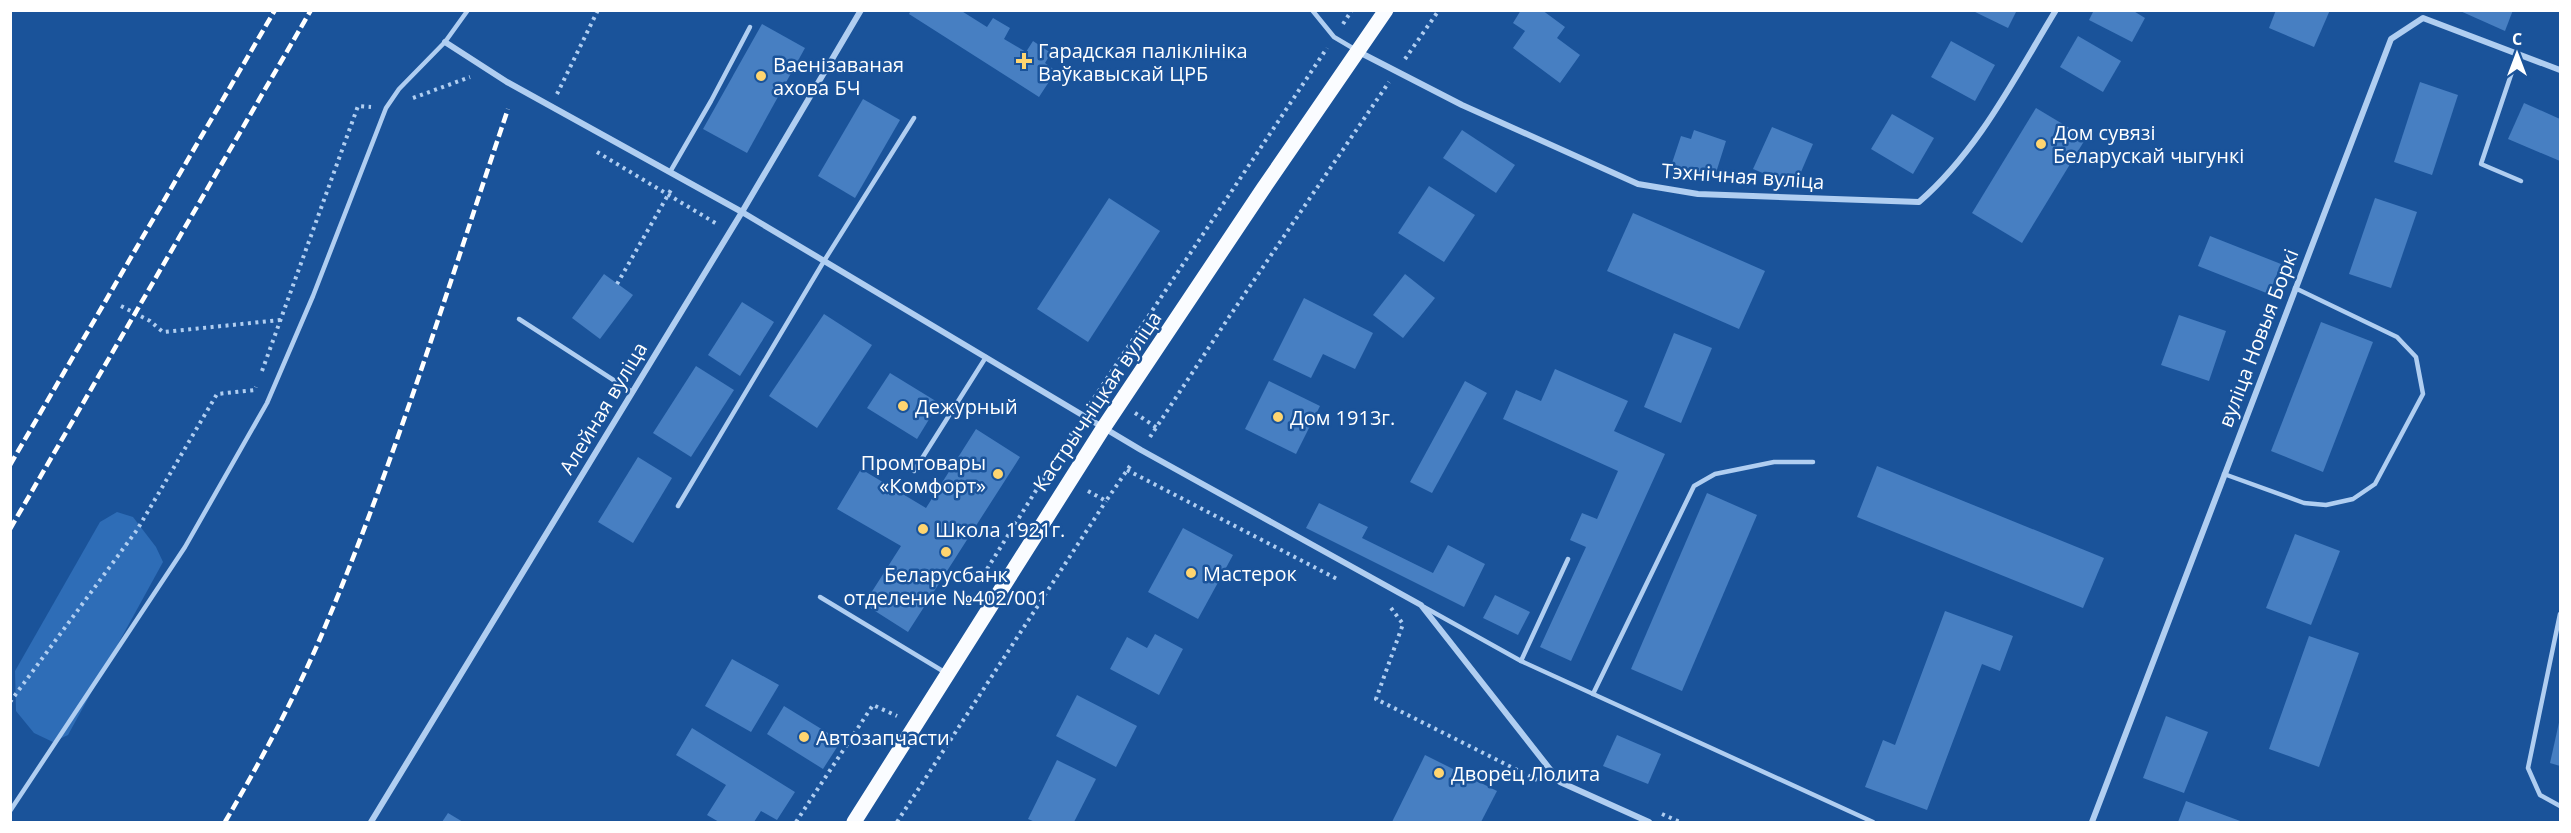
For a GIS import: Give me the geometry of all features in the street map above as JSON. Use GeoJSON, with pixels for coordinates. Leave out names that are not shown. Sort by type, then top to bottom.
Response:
{"type":"FeatureCollection","features":[{"type":"Feature","properties":{"kind":"main road","name":"Кастрычніцкая вуліца"},"geometry":{"type":"LineString","coordinates":[[854,822],[1069,480],[1263,189],[1386,10]]}},
{"type":"Feature","properties":{"kind":"street","name":"Алейная вуліца"},"geometry":{"type":"LineString","coordinates":[[371,822],[742,212],[861,10]]}},
{"type":"Feature","properties":{"kind":"street","name":"Тэхнічная вуліца"},"geometry":{"type":"LineString","coordinates":[[1359,52],[1397,69],[1462,105],[1582,161],[1638,184],[1698,194],[1919,202],[1942,183],[1970,149],[2056,10]]}},
{"type":"Feature","properties":{"kind":"street","name":"вуліца Новыя Боркі"},"geometry":{"type":"LineString","coordinates":[[2092,822],[2391,39],[2423,18],[2560,70]]}},
{"type":"Feature","properties":{"kind":"street"},"geometry":{"type":"LineString","coordinates":[[445,42],[507,82],[742,212],[1141,450],[1421,605],[1560,782],[1649,822]]}},
{"type":"Feature","properties":{"kind":"lane"},"geometry":{"type":"LineString","coordinates":[[10,811],[185,547],[267,403],[313,296],[386,108],[399,89],[445,42],[468,10]]}},
{"type":"Feature","properties":{"kind":"lane"},"geometry":{"type":"LineString","coordinates":[[1312,10],[1334,37],[1359,52]]}},
{"type":"Feature","properties":{"kind":"lane"},"geometry":{"type":"LineString","coordinates":[[670,172],[750,27]]}},
{"type":"Feature","properties":{"kind":"lane"},"geometry":{"type":"LineString","coordinates":[[2518,54],[2481,164],[2521,180]]}},
{"type":"Feature","properties":{"kind":"lane"},"geometry":{"type":"LineString","coordinates":[[678,506],[824,261],[914,118]]}},
{"type":"Feature","properties":{"kind":"lane"},"geometry":{"type":"LineString","coordinates":[[2224,474],[2304,503],[2326,505],[2353,498],[2375,484],[2423,394],[2416,357],[2397,337],[2295,288]]}},
{"type":"Feature","properties":{"kind":"lane"},"geometry":{"type":"LineString","coordinates":[[519,319],[632,392]]}},
{"type":"Feature","properties":{"kind":"lane"},"geometry":{"type":"LineString","coordinates":[[914,471],[986,357]]}},
{"type":"Feature","properties":{"kind":"lane"},"geometry":{"type":"LineString","coordinates":[[1593,694],[1694,486],[1715,474],[1734,470],[1774,462],[1813,462]]}},
{"type":"Feature","properties":{"kind":"lane"},"geometry":{"type":"LineString","coordinates":[[1521,662],[1568,559]]}},
{"type":"Feature","properties":{"kind":"lane"},"geometry":{"type":"LineString","coordinates":[[820,597],[947,674]]}},
{"type":"Feature","properties":{"kind":"lane"},"geometry":{"type":"LineString","coordinates":[[1421,605],[1521,662],[1873,822]]}},
{"type":"Feature","properties":{"kind":"lane"},"geometry":{"type":"LineString","coordinates":[[2560,614],[2528,768],[2540,795],[2560,806]]}},
{"type":"Feature","properties":{"kind":"path"},"geometry":{"type":"LineString","coordinates":[[552,106],[598,10]]}},
{"type":"Feature","properties":{"kind":"path"},"geometry":{"type":"LineString","coordinates":[[983,577],[1083,415],[1352,10]]}},
{"type":"Feature","properties":{"kind":"path"},"geometry":{"type":"LineString","coordinates":[[897,822],[1106,501],[1439,10]]}},
{"type":"Feature","properties":{"kind":"path"},"geometry":{"type":"LineString","coordinates":[[10,702],[137,530],[217,394],[255,390],[358,106],[386,108],[473,76],[478,79]]}},
{"type":"Feature","properties":{"kind":"path"},"geometry":{"type":"LineString","coordinates":[[590,148],[730,231]]}},
{"type":"Feature","properties":{"kind":"path"},"geometry":{"type":"LineString","coordinates":[[617,284],[679,177]]}},
{"type":"Feature","properties":{"kind":"path"},"geometry":{"type":"LineString","coordinates":[[121,306],[150,321],[163,332],[281,320]]}},
{"type":"Feature","properties":{"kind":"path"},"geometry":{"type":"LineString","coordinates":[[1050,468],[1106,501]]}},
{"type":"Feature","properties":{"kind":"path"},"geometry":{"type":"LineString","coordinates":[[1127,470],[1349,585]]}},
{"type":"Feature","properties":{"kind":"path"},"geometry":{"type":"LineString","coordinates":[[1391,607],[1403,624],[1376,699],[1543,783],[1560,782]]}},
{"type":"Feature","properties":{"kind":"path"},"geometry":{"type":"LineString","coordinates":[[796,822],[873,705],[896,717],[902,708]]}},
{"type":"Feature","properties":{"kind":"path"},"geometry":{"type":"LineString","coordinates":[[1659,813],[1680,822]]}},
{"type":"Feature","properties":{"kind":"shaded area"},"geometry":{"type":"Polygon","coordinates":[[[117,512],[133,517],[156,547],[163,562],[68,735],[53,742],[34,733],[16,711],[15,671],[100,522],[117,512]]]}},
{"type":"Feature","properties":{"kind":"building"},"geometry":{"type":"Polygon","coordinates":[[[911,10],[960,10],[987,27],[993,18],[1010,28],[1004,39],[1026,52],[1033,41],[1051,53],[1045,63],[1056,71],[1039,97],[909,14],[911,10]]]}},
{"type":"Feature","properties":{"kind":"building"},"geometry":{"type":"Polygon","coordinates":[[[1521,10],[1542,10],[1565,27],[1557,38],[1580,55],[1560,83],[1513,48],[1525,31],[1513,23],[1521,10]]]}},
{"type":"Feature","properties":{"kind":"building"},"geometry":{"type":"Polygon","coordinates":[[[1971,10],[2017,10],[2008,28],[1971,10]]]}},
{"type":"Feature","properties":{"kind":"building"},"geometry":{"type":"Polygon","coordinates":[[[2094,10],[2132,10],[2145,18],[2132,42],[2089,20],[2094,10]]]}},
{"type":"Feature","properties":{"kind":"building"},"geometry":{"type":"Polygon","coordinates":[[[2276,10],[2330,10],[2314,47],[2269,28],[2276,10]]]}},
{"type":"Feature","properties":{"kind":"building"},"geometry":{"type":"Polygon","coordinates":[[[2458,10],[2513,10],[2505,31],[2458,10]]]}},
{"type":"Feature","properties":{"kind":"building","name":"Ваенізаваная ахова БЧ"},"geometry":{"type":"Polygon","coordinates":[[[762,24],[805,48],[747,153],[703,129],[762,24]]]}},
{"type":"Feature","properties":{"kind":"building"},"geometry":{"type":"Polygon","coordinates":[[[2078,36],[2121,61],[2103,92],[2060,67],[2078,36]]]}},
{"type":"Feature","properties":{"kind":"building"},"geometry":{"type":"Polygon","coordinates":[[[1951,41],[1995,65],[1975,101],[1931,77],[1951,41]]]}},
{"type":"Feature","properties":{"kind":"building"},"geometry":{"type":"Polygon","coordinates":[[[2420,82],[2458,95],[2432,175],[2394,162],[2420,82]]]}},
{"type":"Feature","properties":{"kind":"building"},"geometry":{"type":"Polygon","coordinates":[[[863,99],[900,120],[855,198],[818,176],[863,99]]]}},
{"type":"Feature","properties":{"kind":"building"},"geometry":{"type":"Polygon","coordinates":[[[2524,103],[2560,119],[2560,161],[2508,139],[2524,103]]]}},
{"type":"Feature","properties":{"kind":"building"},"geometry":{"type":"Polygon","coordinates":[[[2036,108],[2086,138],[2022,243],[1972,213],[2036,108]]]}},
{"type":"Feature","properties":{"kind":"building"},"geometry":{"type":"Polygon","coordinates":[[[1892,114],[1934,138],[1913,174],[1871,149],[1892,114]]]}},
{"type":"Feature","properties":{"kind":"building"},"geometry":{"type":"Polygon","coordinates":[[[1772,127],[1813,144],[1795,186],[1753,169],[1772,127]]]}},
{"type":"Feature","properties":{"kind":"building"},"geometry":{"type":"Polygon","coordinates":[[[1462,130],[1515,165],[1496,193],[1443,158],[1462,130]]]}},
{"type":"Feature","properties":{"kind":"building"},"geometry":{"type":"Polygon","coordinates":[[[1694,130],[1726,141],[1714,179],[1671,166],[1681,136],[1691,139],[1694,130]]]}},
{"type":"Feature","properties":{"kind":"building"},"geometry":{"type":"Polygon","coordinates":[[[1429,186],[1475,215],[1444,262],[1398,233],[1429,186]]]}},
{"type":"Feature","properties":{"kind":"building"},"geometry":{"type":"Polygon","coordinates":[[[1109,198],[1160,231],[1088,342],[1037,309],[1109,198]]]}},
{"type":"Feature","properties":{"kind":"building"},"geometry":{"type":"Polygon","coordinates":[[[2375,198],[2417,212],[2391,288],[2349,274],[2375,198]]]}},
{"type":"Feature","properties":{"kind":"building"},"geometry":{"type":"Polygon","coordinates":[[[1633,213],[1765,271],[1739,329],[1607,271],[1633,213]]]}},
{"type":"Feature","properties":{"kind":"building"},"geometry":{"type":"Polygon","coordinates":[[[2210,236],[2281,264],[2269,294],[2198,266],[2210,236]]]}},
{"type":"Feature","properties":{"kind":"building"},"geometry":{"type":"Polygon","coordinates":[[[604,274],[633,295],[600,339],[572,318],[604,274]]]}},
{"type":"Feature","properties":{"kind":"building"},"geometry":{"type":"Polygon","coordinates":[[[1405,274],[1435,298],[1403,338],[1373,315],[1405,274]]]}},
{"type":"Feature","properties":{"kind":"building"},"geometry":{"type":"Polygon","coordinates":[[[1304,298],[1373,333],[1355,369],[1323,354],[1311,378],[1273,360],[1304,298]]]}},
{"type":"Feature","properties":{"kind":"building"},"geometry":{"type":"Polygon","coordinates":[[[742,302],[774,322],[740,376],[708,355],[742,302]]]}},
{"type":"Feature","properties":{"kind":"building"},"geometry":{"type":"Polygon","coordinates":[[[824,314],[872,345],[817,428],[769,396],[824,314]]]}},
{"type":"Feature","properties":{"kind":"building"},"geometry":{"type":"Polygon","coordinates":[[[2179,315],[2226,331],[2209,381],[2161,365],[2179,315]]]}},
{"type":"Feature","properties":{"kind":"building"},"geometry":{"type":"Polygon","coordinates":[[[2321,322],[2373,342],[2323,472],[2271,451],[2321,322]]]}},
{"type":"Feature","properties":{"kind":"building"},"geometry":{"type":"Polygon","coordinates":[[[1674,333],[1712,348],[1681,423],[1644,407],[1674,333]]]}},
{"type":"Feature","properties":{"kind":"building"},"geometry":{"type":"Polygon","coordinates":[[[696,366],[734,390],[691,457],[653,433],[696,366]]]}},
{"type":"Feature","properties":{"kind":"building"},"geometry":{"type":"Polygon","coordinates":[[[1555,369],[1628,401],[1614,431],[1665,454],[1571,661],[1540,647],[1586,547],[1570,540],[1582,513],[1597,519],[1618,471],[1503,419],[1516,390],[1541,401],[1555,369]]]}},
{"type":"Feature","properties":{"kind":"building","name":"Дежурный"},"geometry":{"type":"Polygon","coordinates":[[[890,373],[939,403],[917,439],[867,408],[890,373]]]}},
{"type":"Feature","properties":{"kind":"building"},"geometry":{"type":"Polygon","coordinates":[[[1269,381],[1320,406],[1296,454],[1245,429],[1269,381]]]}},
{"type":"Feature","properties":{"kind":"building"},"geometry":{"type":"Polygon","coordinates":[[[1465,381],[1487,393],[1432,493],[1410,482],[1465,381]]]}},
{"type":"Feature","properties":{"kind":"building"},"geometry":{"type":"Polygon","coordinates":[[[976,429],[1020,457],[908,632],[864,604],[901,546],[837,509],[861,469],[926,508],[976,429]]]}},
{"type":"Feature","properties":{"kind":"building"},"geometry":{"type":"Polygon","coordinates":[[[638,457],[672,478],[633,543],[598,522],[638,457]]]}},
{"type":"Feature","properties":{"kind":"building"},"geometry":{"type":"Polygon","coordinates":[[[1877,466],[2104,558],[2083,608],[1857,517],[1877,466]]]}},
{"type":"Feature","properties":{"kind":"building"},"geometry":{"type":"Polygon","coordinates":[[[1707,493],[1757,515],[1682,691],[1631,669],[1707,493]]]}},
{"type":"Feature","properties":{"kind":"building"},"geometry":{"type":"Polygon","coordinates":[[[1319,503],[1368,527],[1362,538],[1433,573],[1448,545],[1485,564],[1464,607],[1306,528],[1319,503]]]}},
{"type":"Feature","properties":{"kind":"building","name":"Мастерок"},"geometry":{"type":"Polygon","coordinates":[[[1183,528],[1233,555],[1198,619],[1148,592],[1183,528]]]}},
{"type":"Feature","properties":{"kind":"building"},"geometry":{"type":"Polygon","coordinates":[[[2295,534],[2340,551],[2311,625],[2266,608],[2295,534]]]}},
{"type":"Feature","properties":{"kind":"building"},"geometry":{"type":"Polygon","coordinates":[[[1495,595],[1530,612],[1518,635],[1483,618],[1495,595]]]}},
{"type":"Feature","properties":{"kind":"building"},"geometry":{"type":"Polygon","coordinates":[[[1945,611],[2013,636],[2000,671],[1982,664],[1927,810],[1865,787],[1883,740],[1895,745],[1945,611]]]}},
{"type":"Feature","properties":{"kind":"building"},"geometry":{"type":"Polygon","coordinates":[[[1155,634],[1183,649],[1159,695],[1110,669],[1127,637],[1147,648],[1155,634]]]}},
{"type":"Feature","properties":{"kind":"building"},"geometry":{"type":"Polygon","coordinates":[[[2309,636],[2359,653],[2319,767],[2269,749],[2309,636]]]}},
{"type":"Feature","properties":{"kind":"building"},"geometry":{"type":"Polygon","coordinates":[[[732,659],[779,685],[751,732],[705,706],[732,659]]]}},
{"type":"Feature","properties":{"kind":"building"},"geometry":{"type":"Polygon","coordinates":[[[1077,695],[1137,726],[1116,767],[1056,736],[1077,695]]]}},
{"type":"Feature","properties":{"kind":"building","name":"Автозапчасти"},"geometry":{"type":"Polygon","coordinates":[[[784,706],[841,741],[823,769],[767,734],[784,706]]]}},
{"type":"Feature","properties":{"kind":"building"},"geometry":{"type":"Polygon","coordinates":[[[2166,716],[2208,732],[2184,793],[2143,778],[2166,716]]]}},
{"type":"Feature","properties":{"kind":"building"},"geometry":{"type":"Polygon","coordinates":[[[2560,718],[2560,766],[2550,763],[2560,718]]]}},
{"type":"Feature","properties":{"kind":"building"},"geometry":{"type":"Polygon","coordinates":[[[692,728],[795,792],[777,820],[761,811],[754,822],[719,822],[707,815],[726,785],[676,755],[692,728]]]}},
{"type":"Feature","properties":{"kind":"building"},"geometry":{"type":"Polygon","coordinates":[[[1617,735],[1661,754],[1648,784],[1603,766],[1617,735]]]}},
{"type":"Feature","properties":{"kind":"building","name":"Дворец Лолита"},"geometry":{"type":"Polygon","coordinates":[[[1425,755],[1497,791],[1481,822],[1392,822],[1425,755]]]}},
{"type":"Feature","properties":{"kind":"building"},"geometry":{"type":"Polygon","coordinates":[[[1057,760],[1096,779],[1074,822],[1035,822],[1028,819],[1057,760]]]}},
{"type":"Feature","properties":{"kind":"building"},"geometry":{"type":"Polygon","coordinates":[[[2186,801],[2243,822],[2178,822],[2186,801]]]}},
{"type":"Feature","properties":{"kind":"building"},"geometry":{"type":"Polygon","coordinates":[[[448,813],[463,822],[442,822],[448,813]]]}},
{"type":"Feature","properties":{"kind":"railway"},"geometry":{"type":"LineString","coordinates":[[10,465],[275,10]]}},
{"type":"Feature","properties":{"kind":"railway"},"geometry":{"type":"LineString","coordinates":[[10,529],[311,10]]}},
{"type":"Feature","properties":{"kind":"railway"},"geometry":{"type":"LineString","coordinates":[[225,822],[263,756],[298,687],[346,576],[419,377],[508,109]]}},
{"type":"Feature","properties":{"kind":"place","name":"Гарадская паліклініка Ваўкавыскай ЦРБ"},"geometry":{"type":"Point","coordinates":[1024,61]}},
{"type":"Feature","properties":{"kind":"place","name":"Ваенізаваная ахова БЧ"},"geometry":{"type":"Point","coordinates":[761,76]}},
{"type":"Feature","properties":{"kind":"place","name":"Дом сувязі Беларускай чыгункі"},"geometry":{"type":"Point","coordinates":[2041,144]}},
{"type":"Feature","properties":{"kind":"place","name":"Дежурный"},"geometry":{"type":"Point","coordinates":[903,406]}},
{"type":"Feature","properties":{"kind":"place","name":"Дом 1913г."},"geometry":{"type":"Point","coordinates":[1278,417]}},
{"type":"Feature","properties":{"kind":"place","name":"Промтовары «Комфорт»"},"geometry":{"type":"Point","coordinates":[998,474]}},
{"type":"Feature","properties":{"kind":"place","name":"Школа 1921г."},"geometry":{"type":"Point","coordinates":[923,529]}},
{"type":"Feature","properties":{"kind":"place","name":"Беларусбанк отделение №402/001"},"geometry":{"type":"Point","coordinates":[946,552]}},
{"type":"Feature","properties":{"kind":"place","name":"Мастерок"},"geometry":{"type":"Point","coordinates":[1191,573]}},
{"type":"Feature","properties":{"kind":"place","name":"Автозапчасти"},"geometry":{"type":"Point","coordinates":[804,737]}},
{"type":"Feature","properties":{"kind":"place","name":"Дворец Лолита"},"geometry":{"type":"Point","coordinates":[1439,773]}}]}
